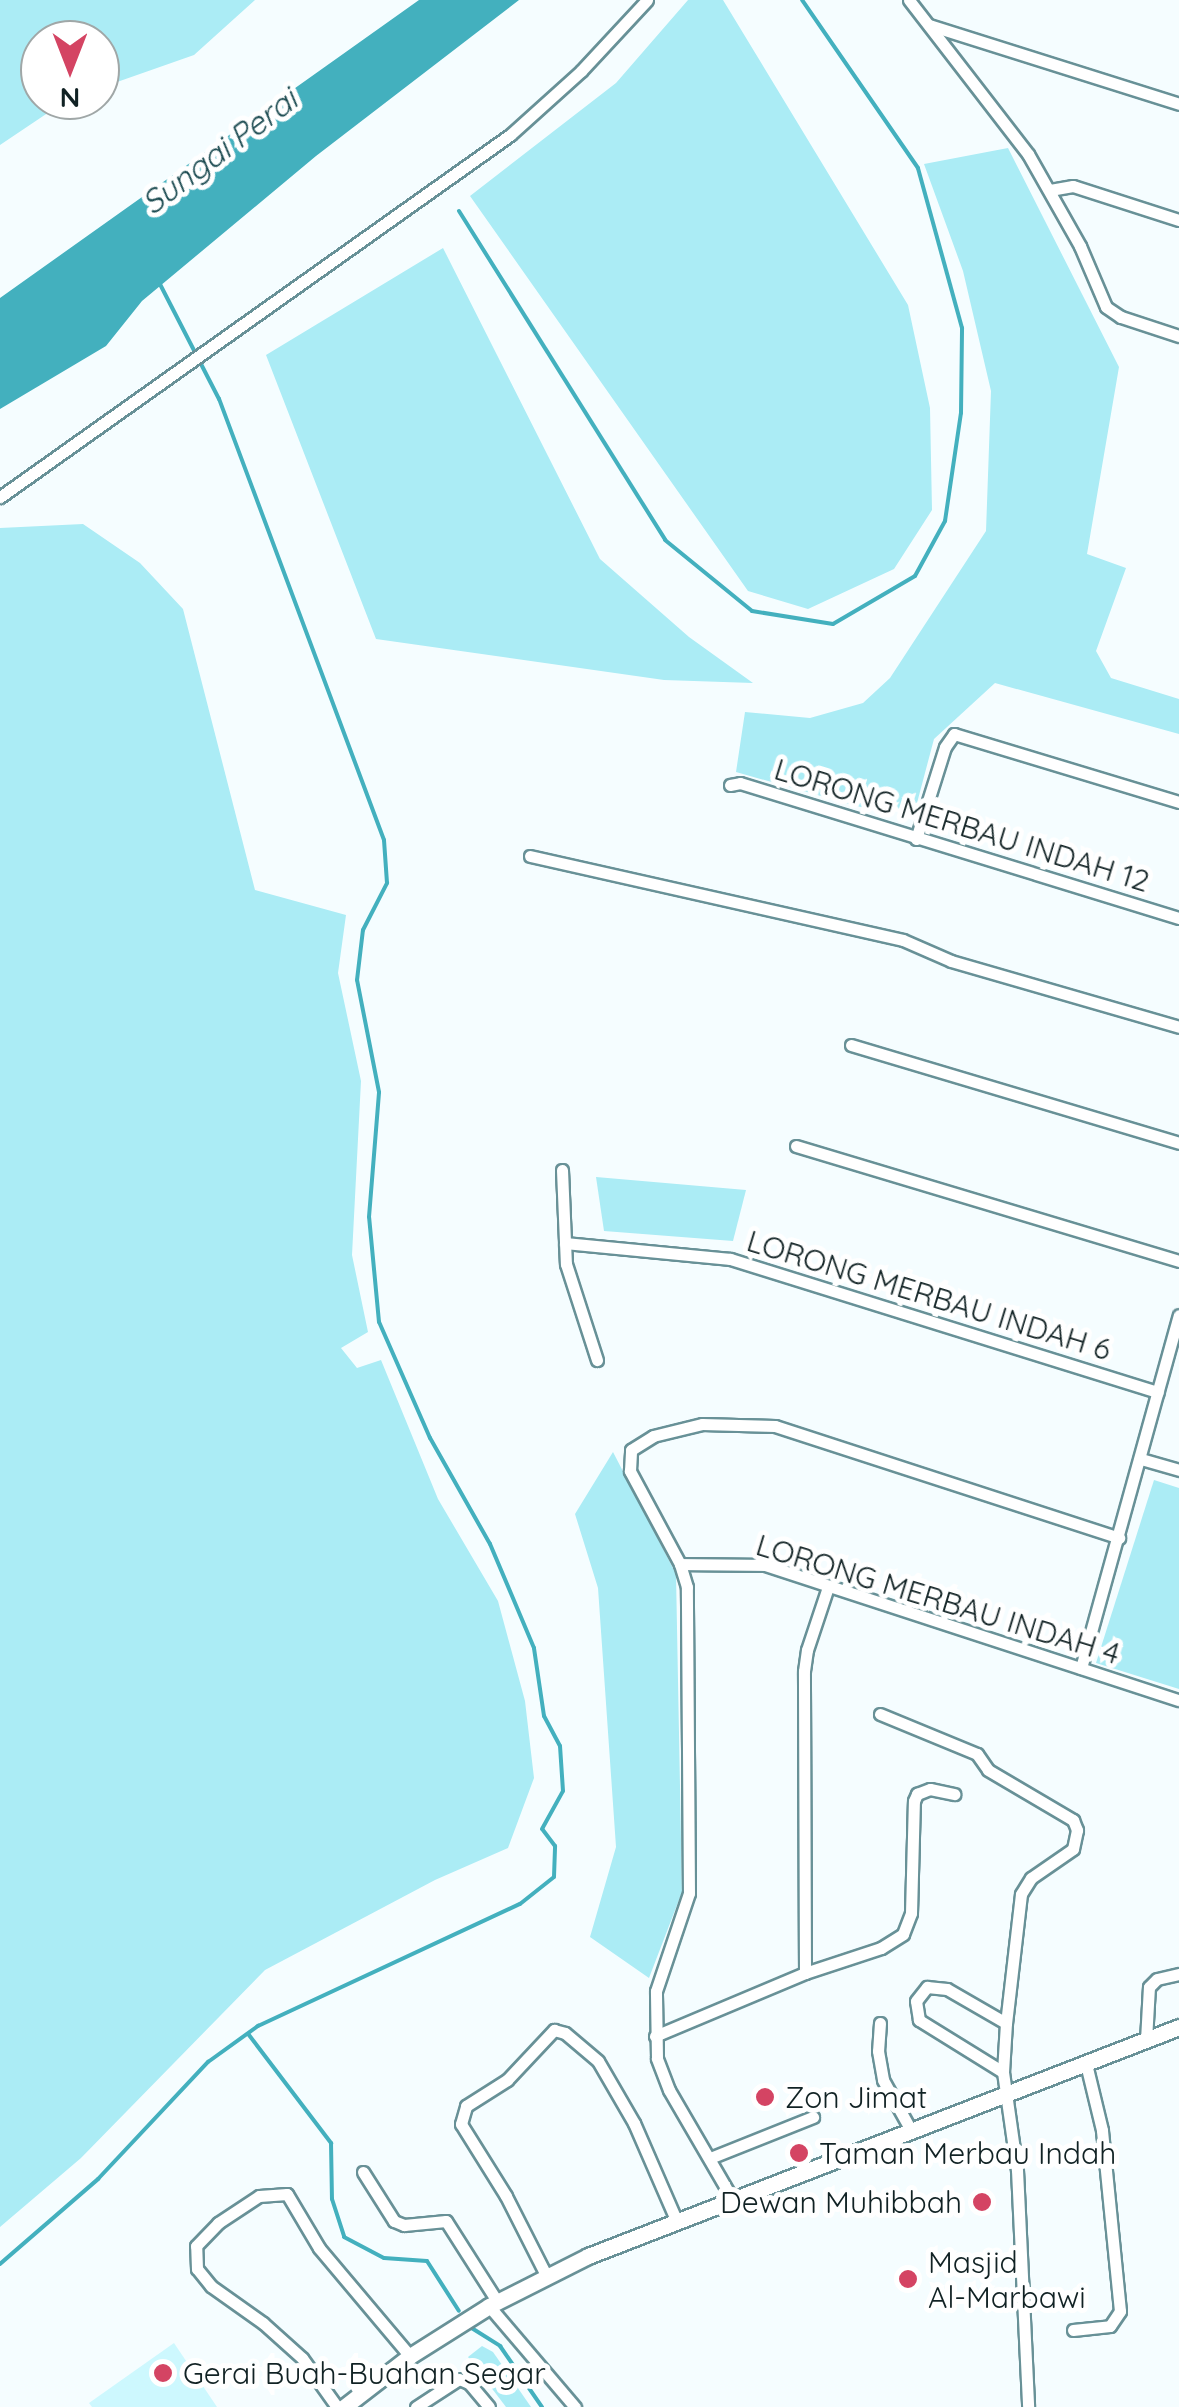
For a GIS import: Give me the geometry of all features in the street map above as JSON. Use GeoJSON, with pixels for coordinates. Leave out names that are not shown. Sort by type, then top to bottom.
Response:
{"type":"FeatureCollection","features":[{"type":"Feature","properties":{"kind":"main road"},"geometry":{"type":"LineString","coordinates":[[340,2407],[410,2356],[546,2275],[1179,2027]]}},
{"type":"Feature","properties":{"kind":"street"},"geometry":{"type":"LineString","coordinates":[[0,496],[510,136],[582,71],[647,0]]}},
{"type":"Feature","properties":{"kind":"street"},"geometry":{"type":"LineString","coordinates":[[909,0],[1000,114],[1050,190],[1106,307],[1122,317],[1179,336]]}},
{"type":"Feature","properties":{"kind":"street"},"geometry":{"type":"LineString","coordinates":[[929,26],[1179,104]]}},
{"type":"Feature","properties":{"kind":"street"},"geometry":{"type":"LineString","coordinates":[[1050,190],[1074,186],[1179,220]]}},
{"type":"Feature","properties":{"kind":"street"},"geometry":{"type":"LineString","coordinates":[[916,839],[945,747],[954,734],[1179,802]]}},
{"type":"Feature","properties":{"kind":"street","name":"LORONG MERBAU INDAH 12"},"geometry":{"type":"LineString","coordinates":[[730,784],[740,782],[1179,918]]}},
{"type":"Feature","properties":{"kind":"street"},"geometry":{"type":"LineString","coordinates":[[530,856],[903,940],[924,952],[1179,1027]]}},
{"type":"Feature","properties":{"kind":"street"},"geometry":{"type":"LineString","coordinates":[[852,1045],[1179,1143]]}},
{"type":"Feature","properties":{"kind":"street"},"geometry":{"type":"LineString","coordinates":[[796,1146],[1179,1260]]}},
{"type":"Feature","properties":{"kind":"street"},"geometry":{"type":"LineString","coordinates":[[562,1170],[566,1264],[596,1360]]}},
{"type":"Feature","properties":{"kind":"street","name":"LORONG MERBAU INDAH 6"},"geometry":{"type":"LineString","coordinates":[[565,1242],[730,1259],[1158,1392]]}},
{"type":"Feature","properties":{"kind":"street"},"geometry":{"type":"LineString","coordinates":[[1081,1668],[1179,1316]]}},
{"type":"Feature","properties":{"kind":"street"},"geometry":{"type":"LineString","coordinates":[[733,2200],[669,2090],[655,2036],[656,1991],[690,1894],[687,1587],[680,1564],[630,1472],[628,1457],[638,1443],[654,1436],[702,1424],[750,1422],[803,1435],[1118,1538]]}},
{"type":"Feature","properties":{"kind":"street"},"geometry":{"type":"LineString","coordinates":[[1141,1459],[1179,1470]]}},
{"type":"Feature","properties":{"kind":"street","name":"LORONG MERBAU INDAH 4"},"geometry":{"type":"LineString","coordinates":[[680,1564],[765,1564],[1179,1700]]}},
{"type":"Feature","properties":{"kind":"street"},"geometry":{"type":"LineString","coordinates":[[805,1973],[804,1671],[806,1650],[828,1586]]}},
{"type":"Feature","properties":{"kind":"street"},"geometry":{"type":"LineString","coordinates":[[880,1714],[978,1754],[988,1770],[1072,1820],[1078,1830],[1072,1849],[1031,1878],[1021,1894],[1006,2023],[1003,2072],[1009,2096],[1028,2407]]}},
{"type":"Feature","properties":{"kind":"street"},"geometry":{"type":"LineString","coordinates":[[655,2036],[805,1973],[881,1948],[903,1934],[911,1913],[916,1794],[930,1789],[954,1794]]}},
{"type":"Feature","properties":{"kind":"street"},"geometry":{"type":"LineString","coordinates":[[1146,2040],[1149,1987],[1179,1974]]}},
{"type":"Feature","properties":{"kind":"street"},"geometry":{"type":"LineString","coordinates":[[1003,2072],[919,2020],[916,2001],[927,1988],[947,1989],[1006,2023]]}},
{"type":"Feature","properties":{"kind":"street"},"geometry":{"type":"LineString","coordinates":[[880,2023],[882,2080],[912,2132]]}},
{"type":"Feature","properties":{"kind":"street"},"geometry":{"type":"LineString","coordinates":[[546,2275],[506,2196],[461,2124],[466,2106],[506,2080],[554,2030],[566,2032],[598,2061],[634,2123],[677,2222]]}},
{"type":"Feature","properties":{"kind":"street"},"geometry":{"type":"LineString","coordinates":[[1074,2330],[1110,2326],[1120,2311],[1102,2130],[1086,2064]]}},
{"type":"Feature","properties":{"kind":"street"},"geometry":{"type":"LineString","coordinates":[[710,2158],[813,2117]]}},
{"type":"Feature","properties":{"kind":"street"},"geometry":{"type":"LineString","coordinates":[[363,2172],[394,2221],[404,2225],[446,2221],[493,2304],[575,2407]]}},
{"type":"Feature","properties":{"kind":"street"},"geometry":{"type":"LineString","coordinates":[[340,2407],[302,2358],[263,2323],[211,2286],[197,2269],[196,2246],[218,2222],[259,2196],[287,2194],[318,2248],[410,2356]]}},
{"type":"Feature","properties":{"kind":"street"},"geometry":{"type":"LineString","coordinates":[[416,2407],[452,2380],[469,2383],[489,2407]]}},
{"type":"Feature","properties":{"kind":"shaded area"},"geometry":{"type":"Polygon","coordinates":[[[0,0],[255,0],[194,55],[120,81],[120,20],[20,20],[20,120],[37,120],[0,145],[0,0]]]}},
{"type":"Feature","properties":{"kind":"shaded area"},"geometry":{"type":"Polygon","coordinates":[[[688,0],[723,0],[908,305],[930,408],[932,510],[894,569],[808,609],[748,591],[470,196],[616,83],[688,0]]]}},
{"type":"Feature","properties":{"kind":"shaded area"},"geometry":{"type":"Polygon","coordinates":[[[1008,148],[1119,367],[1087,554],[1126,568],[1096,651],[1111,678],[1179,699],[1179,734],[995,683],[934,739],[917,803],[888,812],[736,772],[745,712],[810,718],[863,703],[890,678],[986,531],[991,391],[963,271],[924,164],[1008,148]]]}},
{"type":"Feature","properties":{"kind":"shaded area"},"geometry":{"type":"Polygon","coordinates":[[[443,248],[600,559],[689,637],[753,683],[664,680],[376,639],[266,355],[443,248]]]}},
{"type":"Feature","properties":{"kind":"shaded area"},"geometry":{"type":"Polygon","coordinates":[[[83,524],[140,563],[183,609],[255,890],[346,915],[338,973],[361,1081],[352,1255],[368,1332],[341,1348],[357,1368],[381,1360],[438,1499],[498,1601],[525,1701],[534,1778],[508,1848],[435,1880],[265,1970],[81,2158],[0,2227],[0,528],[83,524]]]}},
{"type":"Feature","properties":{"kind":"shaded area"},"geometry":{"type":"Polygon","coordinates":[[[596,1177],[746,1190],[733,1241],[604,1231],[596,1177]]]}},
{"type":"Feature","properties":{"kind":"shaded area"},"geometry":{"type":"Polygon","coordinates":[[[613,1452],[676,1574],[682,1892],[649,1978],[590,1937],[616,1847],[598,1588],[575,1514],[613,1452]]]}},
{"type":"Feature","properties":{"kind":"shaded area"},"geometry":{"type":"Polygon","coordinates":[[[1154,1480],[1179,1488],[1179,1689],[1096,1663],[1154,1480]]]}},
{"type":"Feature","properties":{"kind":"shaded area","name":"Gerai Buah-Buahan Segar"},"geometry":{"type":"Polygon","coordinates":[[[174,2343],[217,2407],[92,2407],[89,2403],[174,2343]]]}},
{"type":"Feature","properties":{"kind":"shaded area"},"geometry":{"type":"Polygon","coordinates":[[[482,2346],[493,2352],[531,2407],[506,2407],[468,2357],[482,2346]]]}},
{"type":"Feature","properties":{"kind":"water","name":"Sungai Perai"},"geometry":{"type":"Polygon","coordinates":[[[419,0],[519,0],[316,156],[142,301],[106,346],[0,409],[0,298],[419,0]]]}},
{"type":"Feature","properties":{"kind":"waterway"},"geometry":{"type":"LineString","coordinates":[[459,211],[665,540],[752,611],[833,624],[915,576],[945,521],[961,413],[962,328],[918,168],[802,0]]}},
{"type":"Feature","properties":{"kind":"waterway"},"geometry":{"type":"LineString","coordinates":[[0,2264],[98,2179],[208,2062],[258,2026],[520,1904],[554,1877],[555,1846],[542,1829],[563,1791],[560,1746],[544,1716],[534,1648],[490,1544],[430,1438],[379,1322],[369,1217],[379,1092],[357,980],[363,930],[387,883],[384,840],[219,399],[160,284]]}},
{"type":"Feature","properties":{"kind":"waterway"},"geometry":{"type":"LineString","coordinates":[[249,2035],[331,2143],[332,2199],[344,2237],[384,2258],[427,2261],[459,2311]]}},
{"type":"Feature","properties":{"kind":"waterway"},"geometry":{"type":"LineString","coordinates":[[470,2327],[500,2346],[542,2407]]}},
{"type":"Feature","properties":{"kind":"place","name":"Zon Jimat"},"geometry":{"type":"Point","coordinates":[765,2097]}},
{"type":"Feature","properties":{"kind":"place","name":"Taman Merbau Indah"},"geometry":{"type":"Point","coordinates":[799,2153]}},
{"type":"Feature","properties":{"kind":"place","name":"Dewan Muhibbah"},"geometry":{"type":"Point","coordinates":[982,2202]}},
{"type":"Feature","properties":{"kind":"place","name":"Masjid Al-Marbawi"},"geometry":{"type":"Point","coordinates":[908,2279]}},
{"type":"Feature","properties":{"kind":"place","name":"Gerai Buah-Buahan Segar"},"geometry":{"type":"Point","coordinates":[163,2373]}}]}
